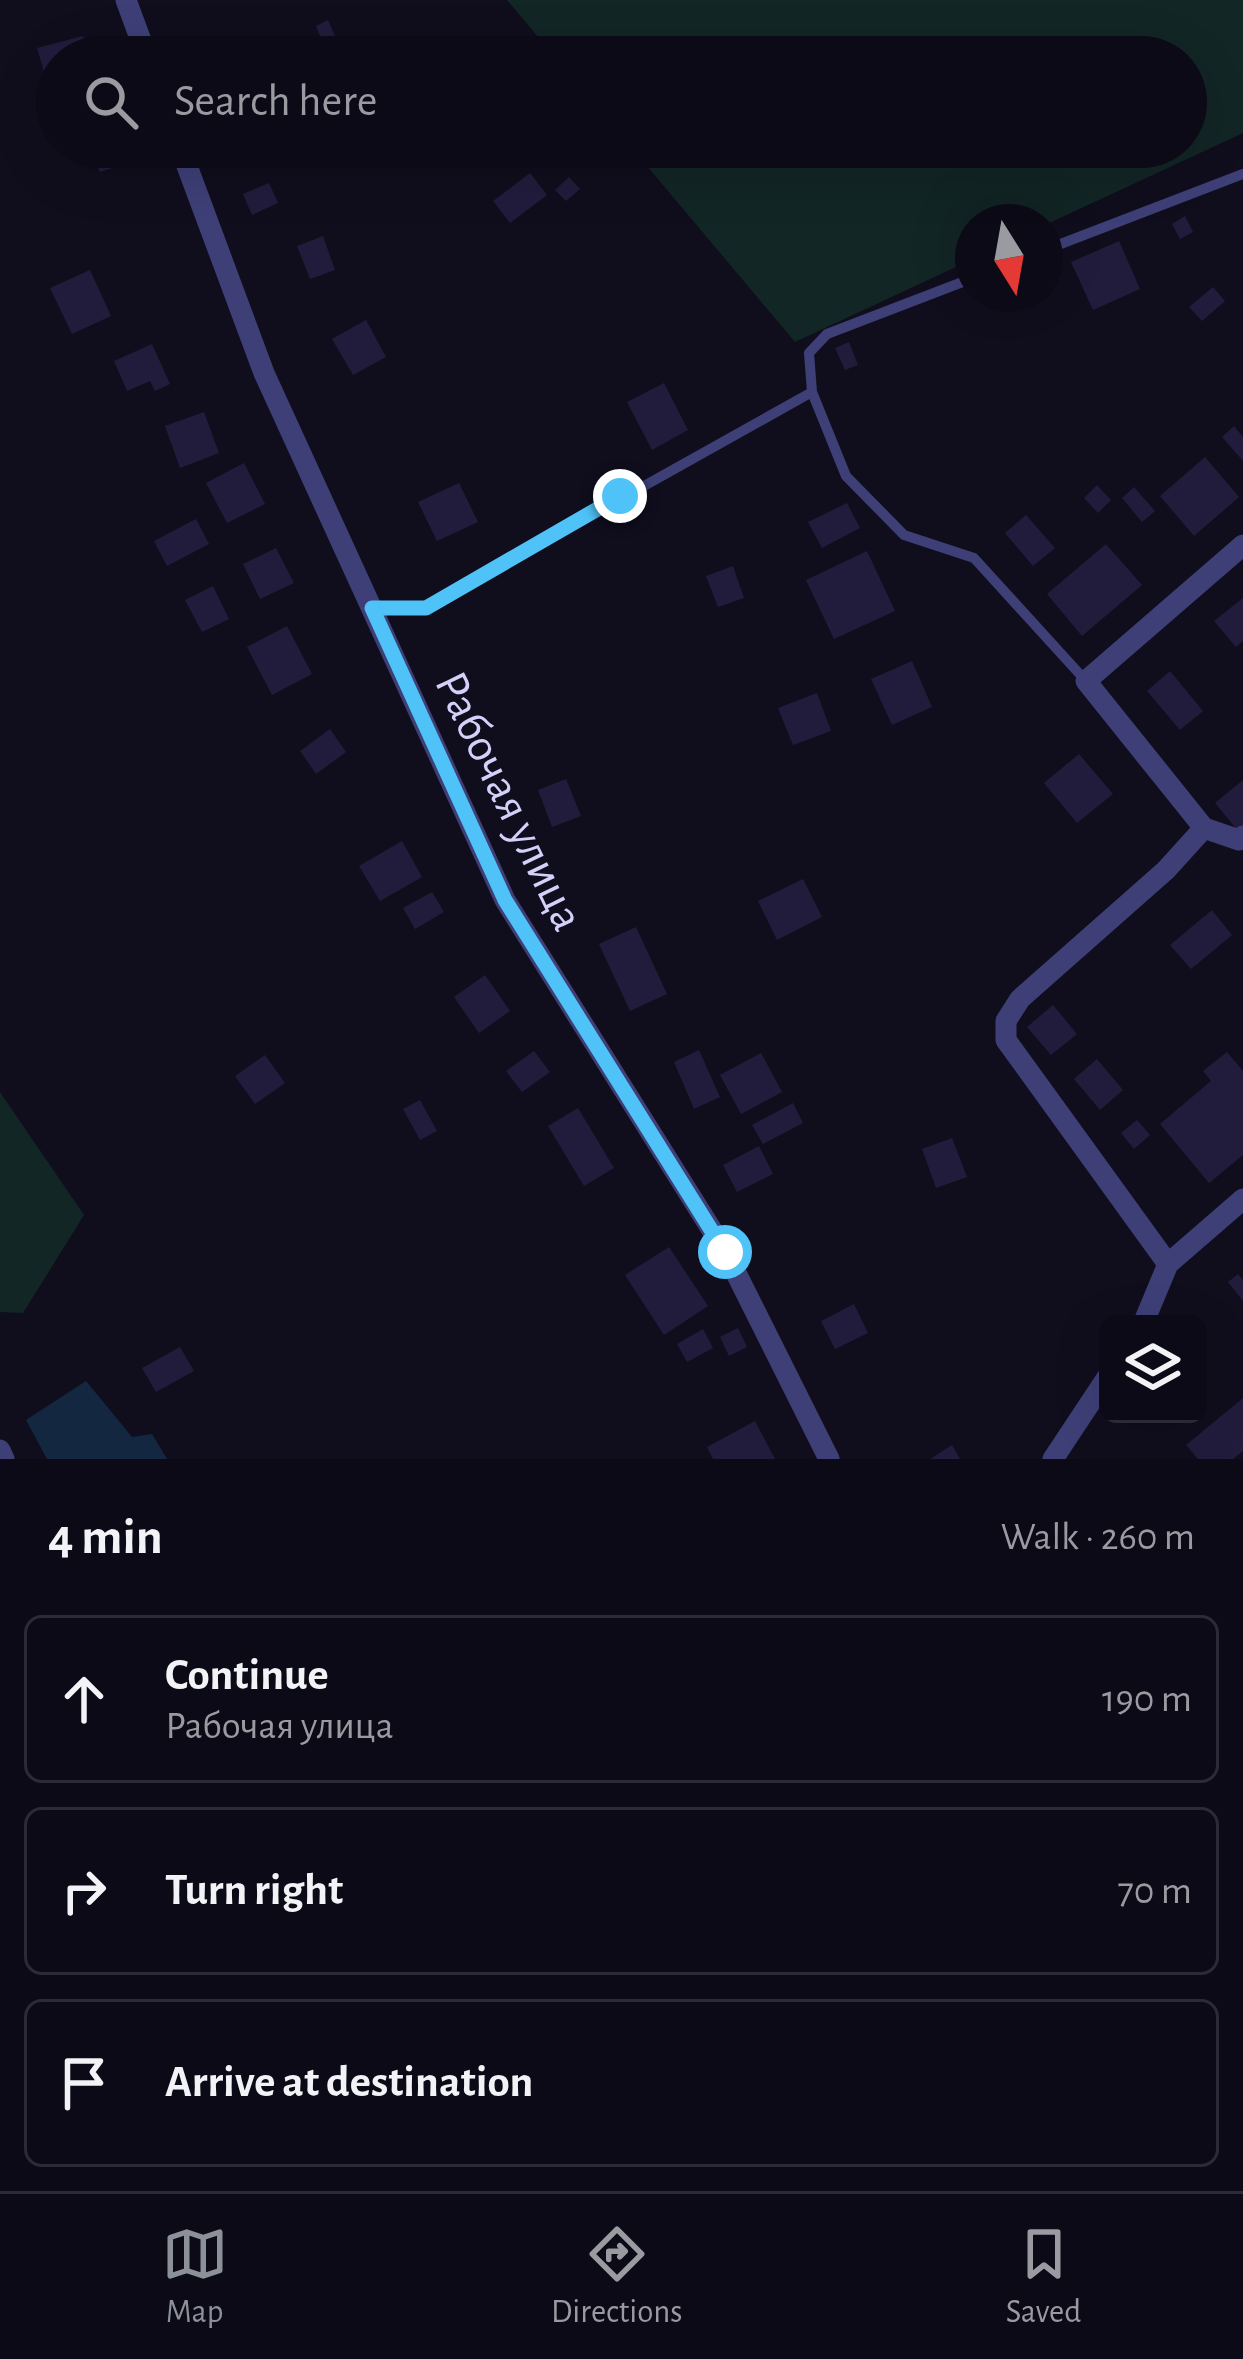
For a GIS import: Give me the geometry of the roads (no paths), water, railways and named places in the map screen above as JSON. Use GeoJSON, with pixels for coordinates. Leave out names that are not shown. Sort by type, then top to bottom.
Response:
{"type":"FeatureCollection","features":[{"type":"Feature","properties":{"kind":"street"},"geometry":{"type":"LineString","coordinates":[[126,0],[139,36]]}},
{"type":"Feature","properties":{"kind":"street","name":"Рабочая улица"},"geometry":{"type":"LineString","coordinates":[[188,168],[264,373],[505,900],[725,1252],[829,1459]]}},
{"type":"Feature","properties":{"kind":"street"},"geometry":{"type":"LineString","coordinates":[[1243,544],[1086,681],[1204,828],[1239,840],[1243,836]]}},
{"type":"Feature","properties":{"kind":"street"},"geometry":{"type":"LineString","coordinates":[[1168,1264],[1006,1040],[1006,1021],[1020,999],[1166,869],[1204,828]]}},
{"type":"Feature","properties":{"kind":"street"},"geometry":{"type":"LineString","coordinates":[[1147,1315],[1168,1264],[1243,1199]]}},
{"type":"Feature","properties":{"kind":"street"},"geometry":{"type":"LineString","coordinates":[[1053,1459],[1099,1390]]}},
{"type":"Feature","properties":{"kind":"street"},"geometry":{"type":"LineString","coordinates":[[0,1450],[4,1459]]}},
{"type":"Feature","properties":{"kind":"lane"},"geometry":{"type":"LineString","coordinates":[[1063,243],[1243,174]]}},
{"type":"Feature","properties":{"kind":"lane"},"geometry":{"type":"LineString","coordinates":[[955,285],[827,334],[808,353],[812,392],[846,476],[904,535],[974,558],[1086,681]]}},
{"type":"Feature","properties":{"kind":"lane"},"geometry":{"type":"LineString","coordinates":[[372,608],[426,608],[812,392]]}},
{"type":"Feature","properties":{"kind":"water"},"geometry":{"type":"Polygon","coordinates":[[[86,1381],[132,1437],[152,1434],[167,1459],[47,1459],[26,1420],[86,1381]]]}}]}
